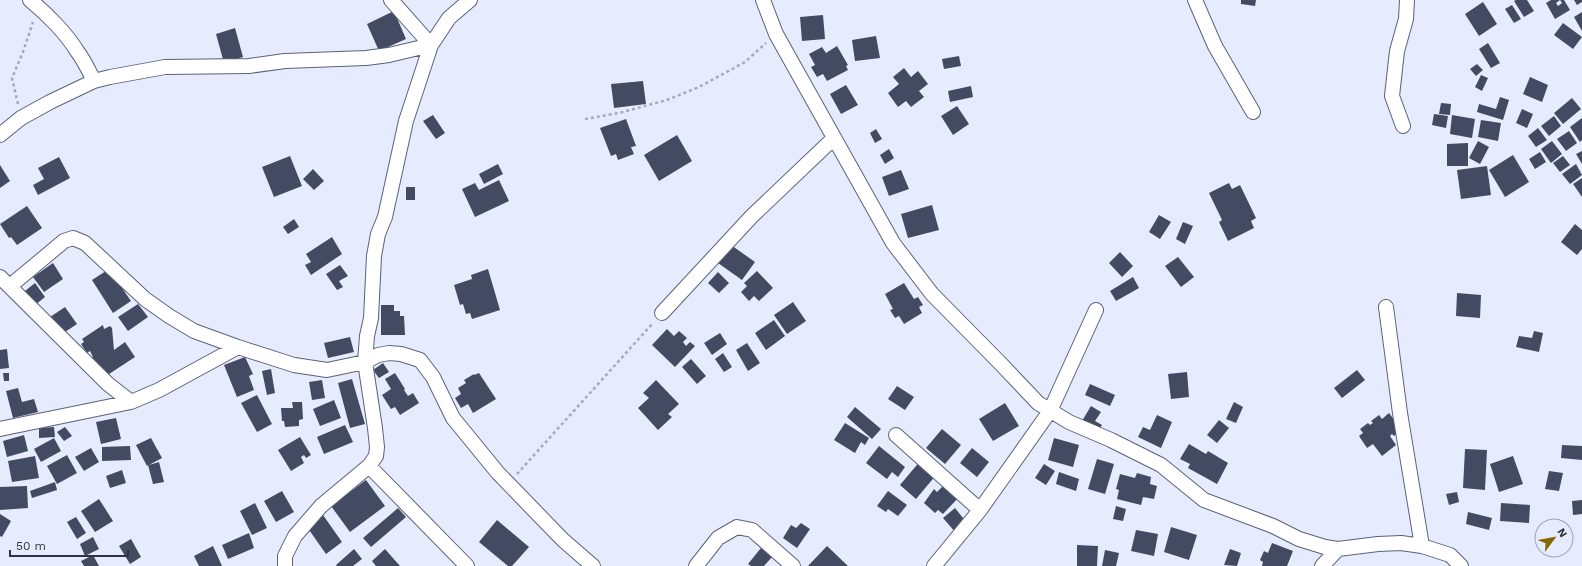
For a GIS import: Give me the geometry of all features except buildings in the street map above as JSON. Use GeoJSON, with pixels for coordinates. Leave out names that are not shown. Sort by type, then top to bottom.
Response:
{"type":"FeatureCollection","features":[{"type":"Feature","properties":{"kind":"street"},"geometry":{"type":"LineString","coordinates":[[391,0],[431,45]]}},
{"type":"Feature","properties":{"kind":"street"},"geometry":{"type":"LineString","coordinates":[[285,566],[285,556],[295,536],[321,506],[369,466],[376,456],[377,447],[365,362],[367,336],[371,318],[374,256],[378,234],[386,210],[406,121],[431,45],[449,18],[470,0]]}},
{"type":"Feature","properties":{"kind":"street"},"geometry":{"type":"LineString","coordinates":[[763,0],[776,34],[893,243],[932,294],[1038,403],[1050,411],[1161,465],[1204,500],[1272,526],[1298,539],[1325,547],[1338,549],[1401,543],[1422,546],[1450,555],[1461,566]]}},
{"type":"Feature","properties":{"kind":"street"},"geometry":{"type":"LineString","coordinates":[[1195,0],[1215,46],[1253,112]]}},
{"type":"Feature","properties":{"kind":"street"},"geometry":{"type":"LineString","coordinates":[[1402,126],[1392,96],[1397,51],[1406,19],[1407,0]]}},
{"type":"Feature","properties":{"kind":"street"},"geometry":{"type":"LineString","coordinates":[[35,4],[77,50],[94,81]]}},
{"type":"Feature","properties":{"kind":"street"},"geometry":{"type":"LineString","coordinates":[[0,135],[21,118],[50,102],[94,81],[110,77],[165,67],[249,66],[285,61],[389,56],[431,45]]}},
{"type":"Feature","properties":{"kind":"street"},"geometry":{"type":"LineString","coordinates":[[662,313],[752,216],[834,138]]}},
{"type":"Feature","properties":{"kind":"street"},"geometry":{"type":"LineString","coordinates":[[131,402],[108,384],[5,282],[64,241],[73,238],[85,243],[145,299],[169,316],[194,331],[238,347],[294,364],[327,370],[365,362],[378,355],[389,353],[401,354],[420,360],[433,377],[453,418],[508,485],[562,540],[593,566]]}},
{"type":"Feature","properties":{"kind":"street"},"geometry":{"type":"LineString","coordinates":[[1386,307],[1400,413],[1422,546]]}},
{"type":"Feature","properties":{"kind":"street"},"geometry":{"type":"LineString","coordinates":[[934,566],[980,510],[1050,411],[1096,310]]}},
{"type":"Feature","properties":{"kind":"street"},"geometry":{"type":"LineString","coordinates":[[0,429],[131,402],[160,390],[238,347]]}},
{"type":"Feature","properties":{"kind":"street"},"geometry":{"type":"LineString","coordinates":[[896,435],[980,510]]}},
{"type":"Feature","properties":{"kind":"street"},"geometry":{"type":"LineString","coordinates":[[369,466],[467,566]]}},
{"type":"Feature","properties":{"kind":"street"},"geometry":{"type":"LineString","coordinates":[[696,566],[718,538],[736,527],[752,530],[793,566]]}},
{"type":"Feature","properties":{"kind":"street"},"geometry":{"type":"LineString","coordinates":[[1322,566],[1338,549]]}},
{"type":"Feature","properties":{"kind":"path"},"geometry":{"type":"LineString","coordinates":[[21,118],[12,78],[35,4]]}},
{"type":"Feature","properties":{"kind":"path"},"geometry":{"type":"LineString","coordinates":[[585,119],[626,111],[667,100],[699,87],[745,62],[776,34]]}},
{"type":"Feature","properties":{"kind":"path"},"geometry":{"type":"LineString","coordinates":[[508,485],[662,313]]}}]}
